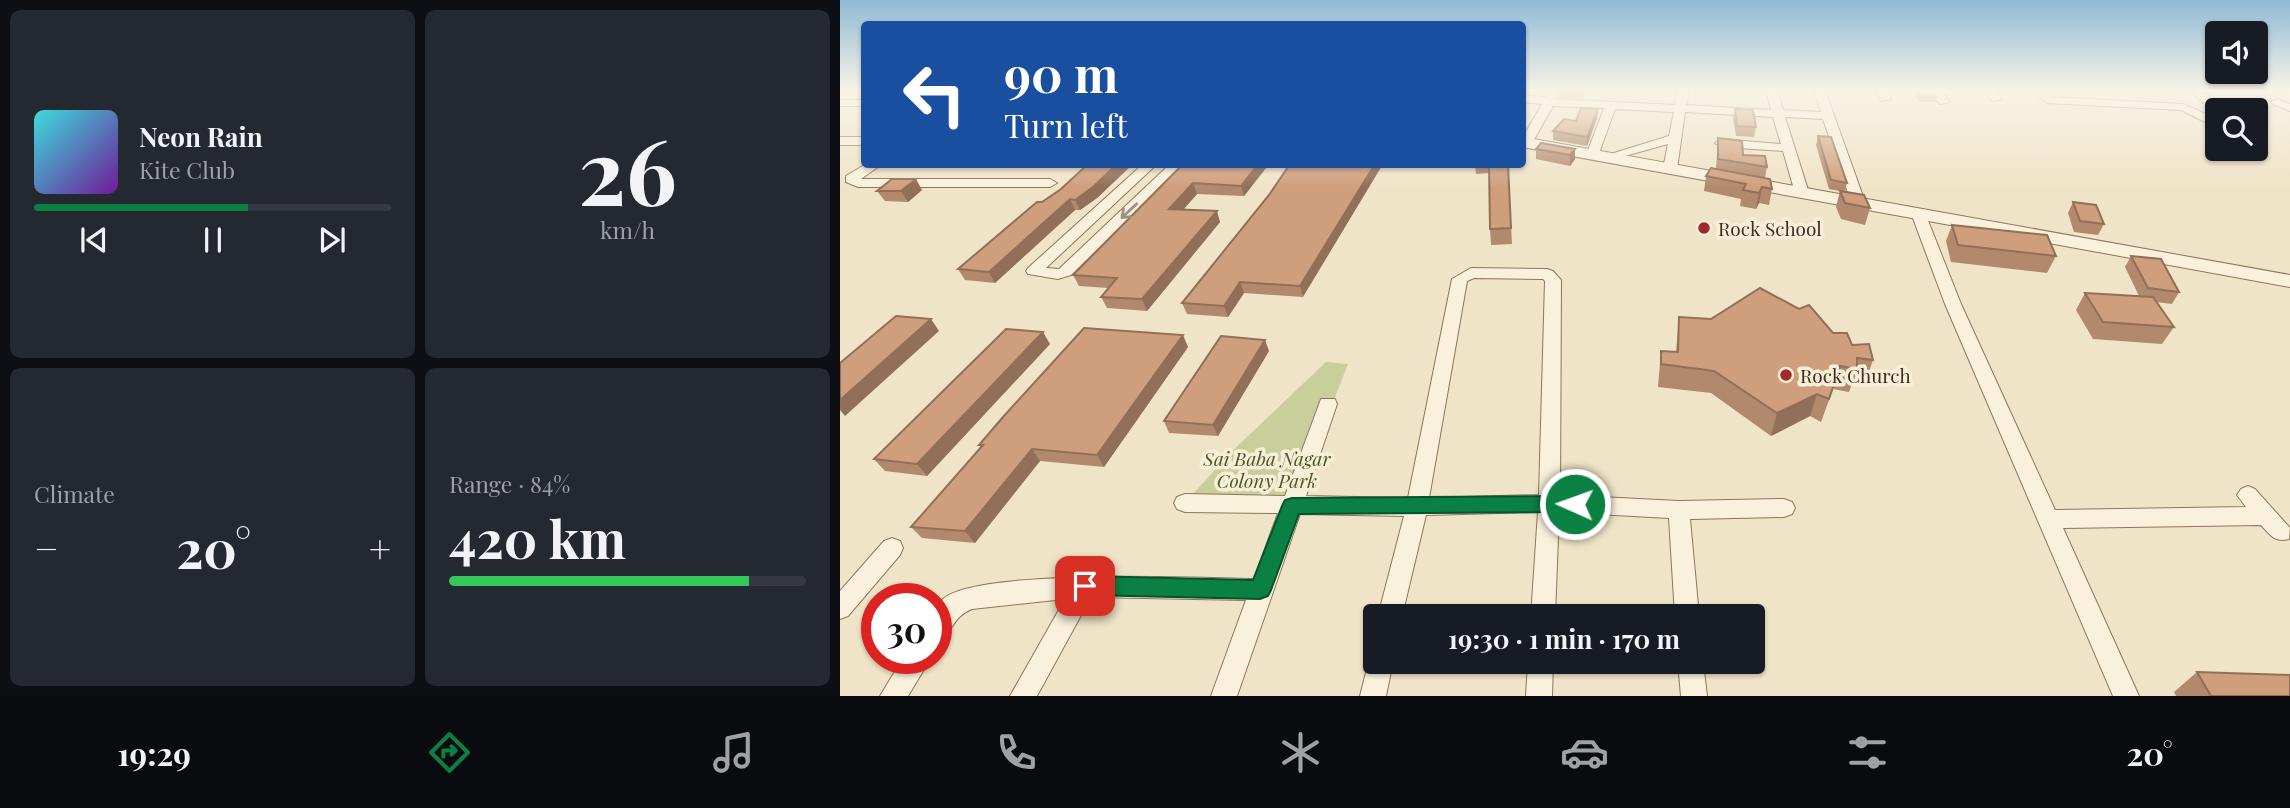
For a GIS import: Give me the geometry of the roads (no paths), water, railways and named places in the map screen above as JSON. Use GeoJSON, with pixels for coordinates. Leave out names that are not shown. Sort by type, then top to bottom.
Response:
{"type":"FeatureCollection","features":[{"type":"Feature","properties":{"kind":"street"},"geometry":{"type":"LineString","coordinates":[[1526,140],[1537,122]]}},
{"type":"Feature","properties":{"kind":"street"},"geometry":{"type":"LineString","coordinates":[[1600,155],[1607,122]]}},
{"type":"Feature","properties":{"kind":"street"},"geometry":{"type":"LineString","coordinates":[[1656,122],[1676,132]]}},
{"type":"Feature","properties":{"kind":"street"},"geometry":{"type":"LineString","coordinates":[[1670,169],[1678,122]]}},
{"type":"Feature","properties":{"kind":"street"},"geometry":{"type":"LineString","coordinates":[[1782,122],[1802,193]]}},
{"type":"Feature","properties":{"kind":"street"},"geometry":{"type":"LineString","coordinates":[[1830,122],[1858,202]]}},
{"type":"Feature","properties":{"kind":"street"},"geometry":{"type":"LineString","coordinates":[[1600,155],[1676,132]]}},
{"type":"Feature","properties":{"kind":"street"},"geometry":{"type":"LineString","coordinates":[[840,141],[861,141]]}},
{"type":"Feature","properties":{"kind":"street"},"geometry":{"type":"LineString","coordinates":[[1526,142],[2290,281]]}},
{"type":"Feature","properties":{"kind":"street"},"geometry":{"type":"LineString","coordinates":[[1719,143],[1787,148]]}},
{"type":"Feature","properties":{"kind":"street"},"geometry":{"type":"LineString","coordinates":[[852,179],[851,175],[861,167]]}},
{"type":"Feature","properties":{"kind":"street"},"geometry":{"type":"LineString","coordinates":[[852,179],[870,168]]}},
{"type":"Feature","properties":{"kind":"street"},"geometry":{"type":"LineString","coordinates":[[1147,168],[1034,271],[1058,274],[1065,272],[1174,168]]}},
{"type":"Feature","properties":{"kind":"street"},"geometry":{"type":"LineString","coordinates":[[852,179],[858,183],[1050,183]]}},
{"type":"Feature","properties":{"kind":"street"},"geometry":{"type":"LineString","coordinates":[[1918,213],[1953,304],[2126,696]]}},
{"type":"Feature","properties":{"kind":"street"},"geometry":{"type":"LineString","coordinates":[[1393,604],[1417,507],[1460,279],[1471,273],[1547,274],[1553,280],[1549,503],[1544,604]]}},
{"type":"Feature","properties":{"kind":"street"},"geometry":{"type":"LineString","coordinates":[[1224,696],[1328,404]]}},
{"type":"Feature","properties":{"kind":"street"},"geometry":{"type":"LineString","coordinates":[[2048,519],[2274,524],[2248,495]]}},
{"type":"Feature","properties":{"kind":"street"},"geometry":{"type":"LineString","coordinates":[[1185,503],[1417,507],[1549,503],[1679,510],[1784,508]]}},
{"type":"Feature","properties":{"kind":"street"},"geometry":{"type":"LineString","coordinates":[[1679,510],[1687,604]]}},
{"type":"Feature","properties":{"kind":"street"},"geometry":{"type":"LineString","coordinates":[[840,608],[892,548]]}},
{"type":"Feature","properties":{"kind":"street"},"geometry":{"type":"LineString","coordinates":[[952,605],[960,600],[1085,586],[1260,590]]}},
{"type":"Feature","properties":{"kind":"street"},"geometry":{"type":"LineString","coordinates":[[1023,696],[1085,586]]}},
{"type":"Feature","properties":{"kind":"street"},"geometry":{"type":"LineString","coordinates":[[893,696],[907,674]]}},
{"type":"Feature","properties":{"kind":"street"},"geometry":{"type":"LineString","coordinates":[[1373,696],[1378,674]]}},
{"type":"Feature","properties":{"kind":"street"},"geometry":{"type":"LineString","coordinates":[[1539,696],[1540,674]]}},
{"type":"Feature","properties":{"kind":"street"},"geometry":{"type":"LineString","coordinates":[[1692,674],[1694,696]]}},
{"type":"Feature","properties":{"kind":"place","name":"Rock School"},"geometry":{"type":"Point","coordinates":[1704,228]}},
{"type":"Feature","properties":{"kind":"place","name":"Rock Church"},"geometry":{"type":"Point","coordinates":[1786,375]}},
{"type":"Feature","properties":{"kind":"park label","name":"Sai Baba Nagar Colony Park"},"geometry":{"type":"Point","coordinates":[1267,469]}}]}
